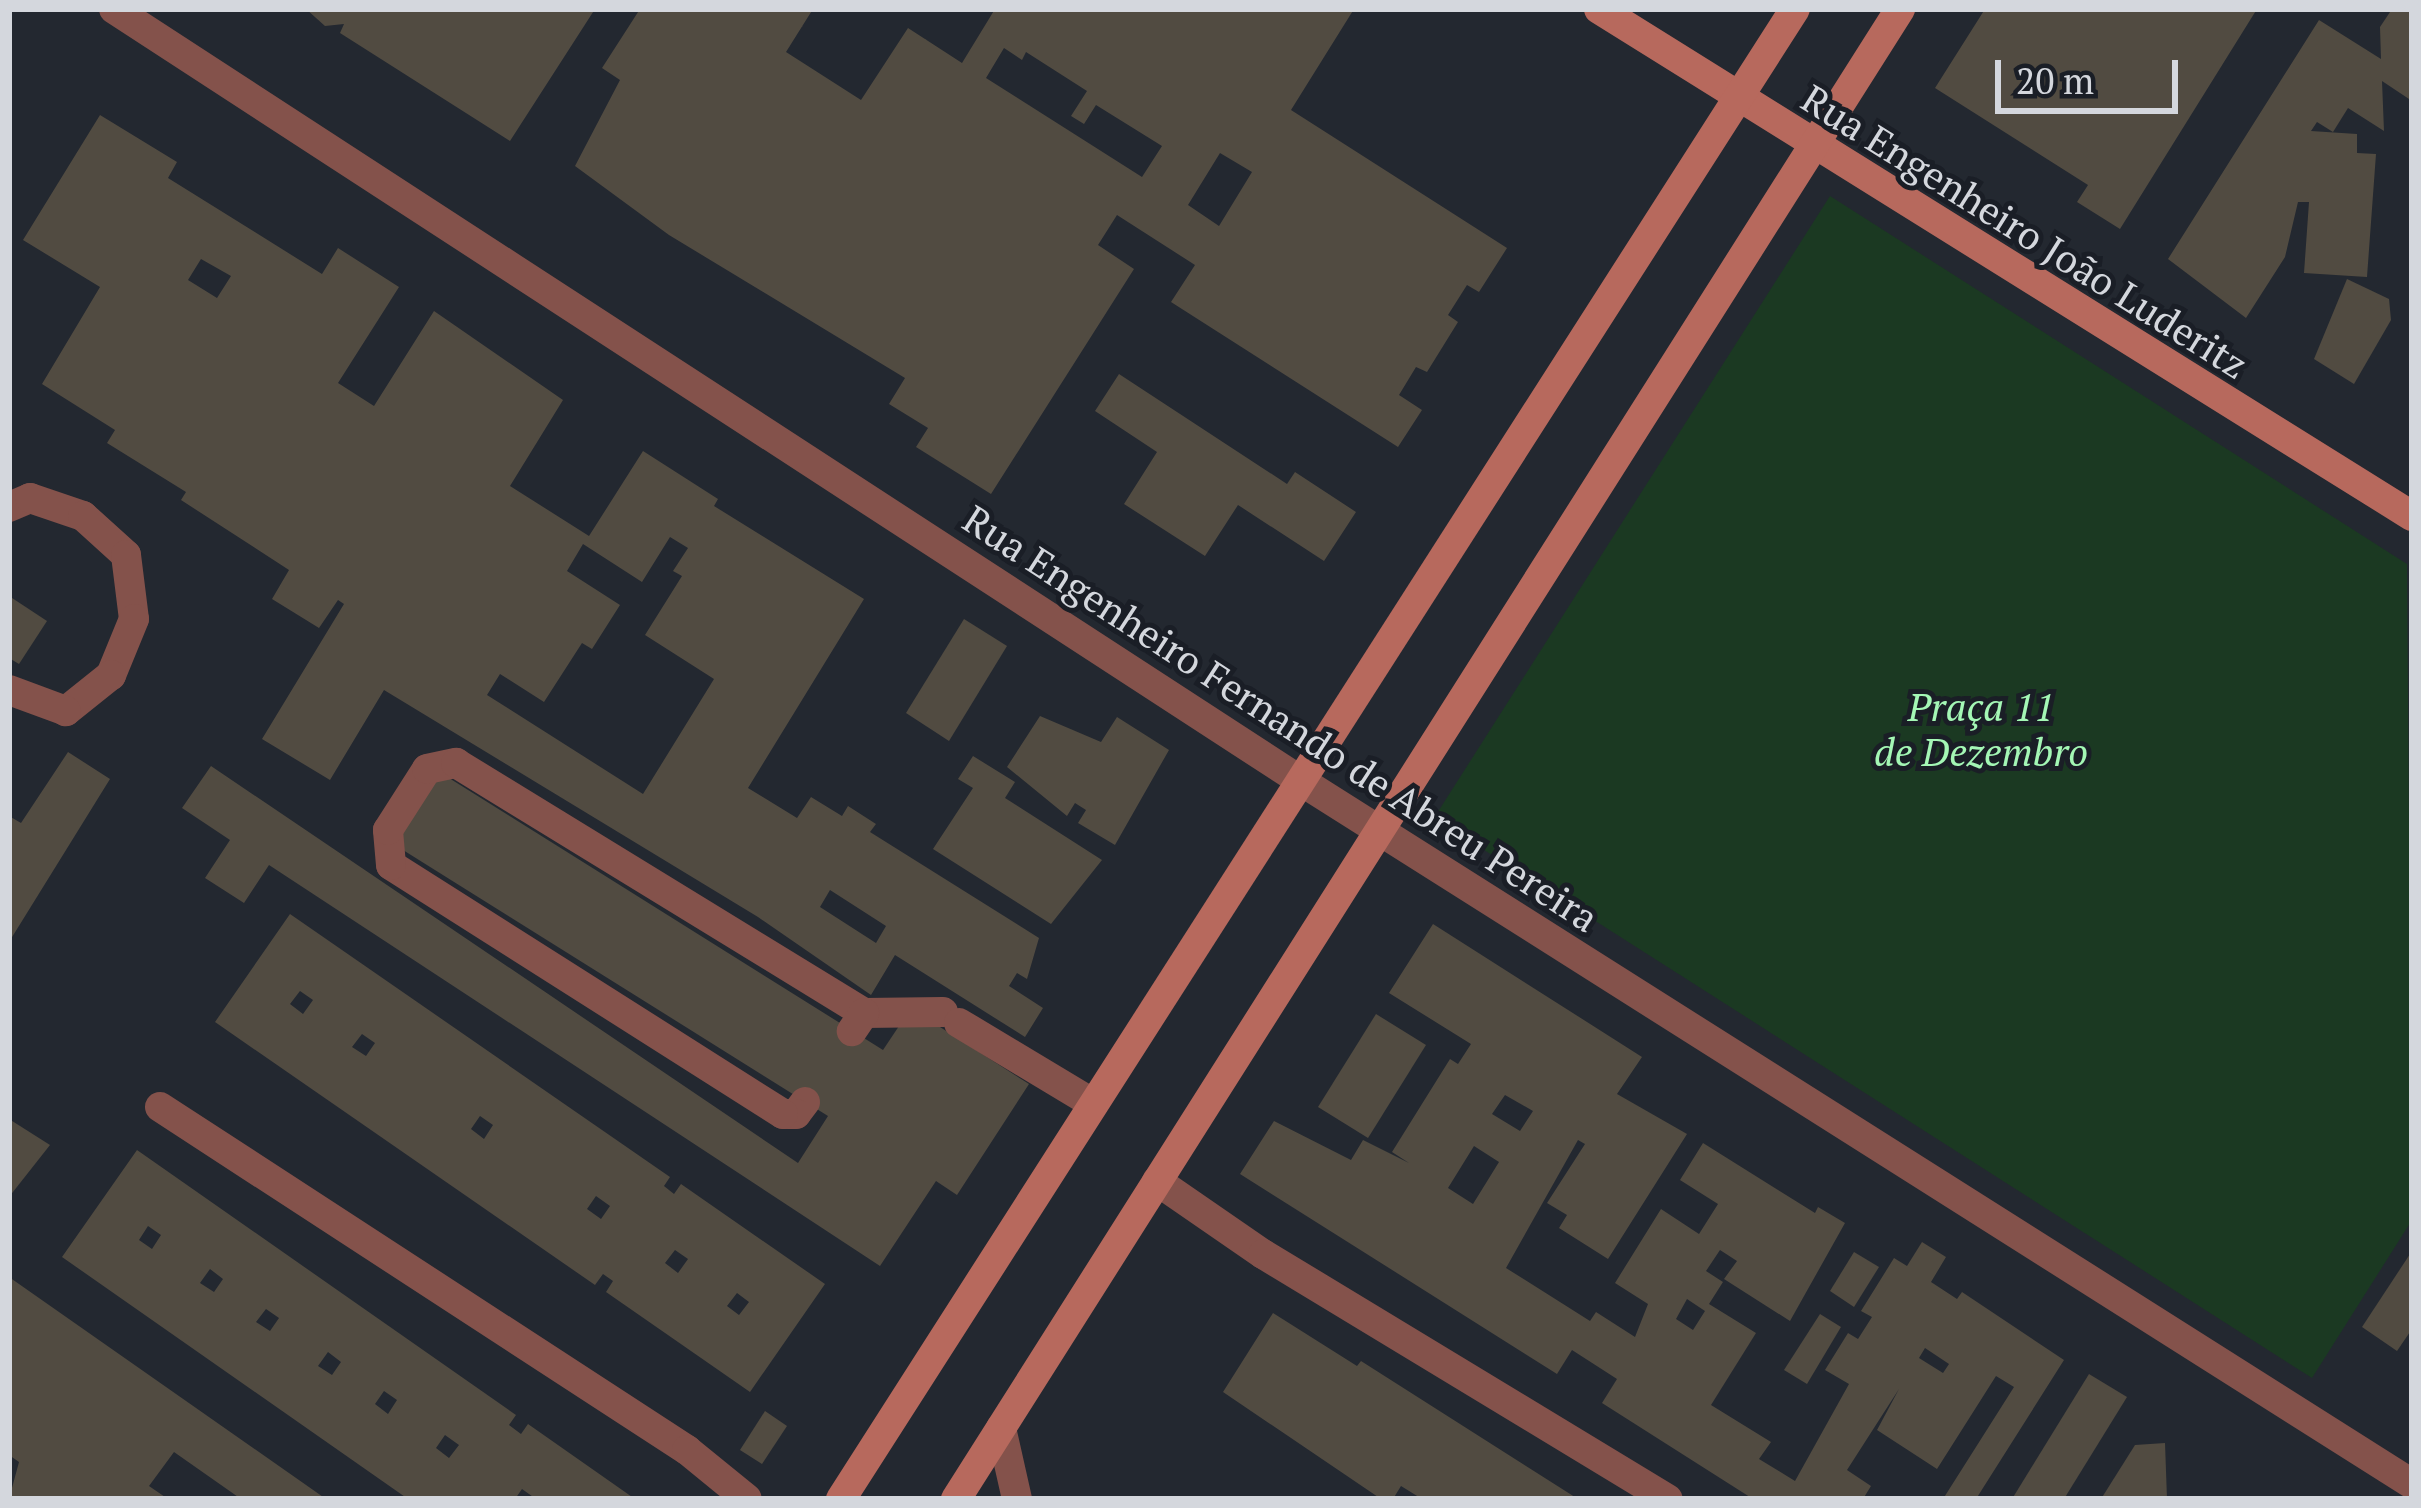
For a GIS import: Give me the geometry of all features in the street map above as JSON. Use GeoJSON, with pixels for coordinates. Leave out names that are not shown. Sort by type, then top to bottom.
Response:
{"type":"FeatureCollection","features":[{"type":"Feature","properties":{"kind":"street","name":"Rua Engenheiro Fernando de Abreu Pereira"},"geometry":{"type":"LineString","coordinates":[[114,9],[1301,781],[2412,1484]]}},
{"type":"Feature","properties":{"kind":"street","name":"Rua Engenheiro João Luderitz"},"geometry":{"type":"LineString","coordinates":[[1599,9],[2412,516]]}},
{"type":"Feature","properties":{"kind":"street"},"geometry":{"type":"LineString","coordinates":[[841,1499],[1795,9]]}},
{"type":"Feature","properties":{"kind":"street"},"geometry":{"type":"LineString","coordinates":[[956,1499],[1900,9]]}},
{"type":"Feature","properties":{"kind":"street"},"geometry":{"type":"LineString","coordinates":[[9,508],[30,498],[83,516],[126,555],[134,619],[111,675],[67,711],[9,690]]}},
{"type":"Feature","properties":{"kind":"street"},"geometry":{"type":"LineString","coordinates":[[805,1102],[796,1114],[783,1114],[391,865],[388,830],[427,769],[456,764],[858,1022],[951,1018],[1094,1104]]}},
{"type":"Feature","properties":{"kind":"street"},"geometry":{"type":"LineString","coordinates":[[160,1107],[687,1450],[747,1499]]}},
{"type":"Feature","properties":{"kind":"street"},"geometry":{"type":"LineString","coordinates":[[1157,1181],[1263,1254],[1668,1499]]}},
{"type":"Feature","properties":{"kind":"street"},"geometry":{"type":"LineString","coordinates":[[1001,1427],[1017,1499]]}},
{"type":"Feature","properties":{"kind":"green space","name":"Praça 11 de Dezembro"},"geometry":{"type":"Polygon","coordinates":[[[1830,196],[2407,564],[2412,1220],[2312,1378],[1434,818],[1830,196]]]}},
{"type":"Feature","properties":{"kind":"building"},"geometry":{"type":"Polygon","coordinates":[[[306,9],[595,9],[510,141],[340,33],[344,24],[325,26],[306,9]]]}},
{"type":"Feature","properties":{"kind":"building"},"geometry":{"type":"Polygon","coordinates":[[[640,9],[813,9],[786,52],[861,100],[908,28],[962,63],[995,9],[1354,9],[1291,110],[1507,248],[1479,292],[1467,285],[1448,315],[1458,322],[1427,372],[1416,367],[1399,395],[1422,410],[1398,447],[1171,302],[1195,265],[1117,215],[1098,245],[1134,269],[991,494],[916,447],[928,428],[889,404],[905,378],[669,235],[575,166],[620,80],[602,68],[640,9]],[[1004,48],[986,78],[1142,177],[1162,146],[1096,105],[1084,124],[1071,116],[1087,91],[1026,52],[1022,60],[1004,48]],[[1220,153],[1188,205],[1219,226],[1252,172],[1220,153]]]}},
{"type":"Feature","properties":{"kind":"building"},"geometry":{"type":"Polygon","coordinates":[[[1985,9],[2257,9],[2120,229],[2077,202],[2088,185],[1935,88],[1985,9]]]}},
{"type":"Feature","properties":{"kind":"building"},"geometry":{"type":"Polygon","coordinates":[[[2392,9],[2412,9],[2412,101],[2382,81],[2384,131],[2348,108],[2333,132],[2317,122],[2311,131],[2357,134],[2357,153],[2376,154],[2367,277],[2304,273],[2309,202],[2298,202],[2285,257],[2246,318],[2168,259],[2319,20],[2381,59],[2380,27],[2392,9]]]}},
{"type":"Feature","properties":{"kind":"building"},"geometry":{"type":"Polygon","coordinates":[[[100,115],[177,162],[168,178],[322,274],[338,248],[399,287],[338,383],[374,406],[434,311],[563,400],[510,486],[589,536],[643,451],[718,499],[714,506],[864,599],[748,788],[797,818],[811,797],[842,816],[848,806],[876,824],[870,832],[1039,938],[1027,979],[1017,973],[1009,986],[1043,1008],[1025,1037],[895,955],[871,995],[758,917],[384,690],[330,780],[262,739],[344,604],[338,600],[319,628],[272,599],[289,570],[181,500],[186,492],[107,443],[115,430],[42,384],[100,287],[23,240],[100,115]],[[201,259],[188,280],[217,298],[231,276],[201,259]],[[670,537],[642,582],[583,544],[567,571],[620,605],[592,649],[582,643],[544,702],[500,674],[487,695],[643,794],[714,679],[645,635],[682,576],[673,571],[688,548],[670,537]],[[830,890],[820,907],[876,943],[886,926],[830,890]]]}},
{"type":"Feature","properties":{"kind":"building"},"geometry":{"type":"Polygon","coordinates":[[[2347,279],[2389,299],[2391,320],[2354,384],[2314,359],[2347,279]]]}},
{"type":"Feature","properties":{"kind":"building"},"geometry":{"type":"Polygon","coordinates":[[[1119,374],[1287,484],[1295,472],[1356,512],[1324,561],[1238,505],[1205,556],[1124,504],[1157,452],[1095,411],[1119,374]]]}},
{"type":"Feature","properties":{"kind":"building"},"geometry":{"type":"Polygon","coordinates":[[[9,596],[47,621],[19,664],[9,658],[9,596]]]}},
{"type":"Feature","properties":{"kind":"building"},"geometry":{"type":"Polygon","coordinates":[[[964,619],[1007,646],[949,741],[906,713],[964,619]]]}},
{"type":"Feature","properties":{"kind":"building"},"geometry":{"type":"Polygon","coordinates":[[[1040,716],[1101,742],[1117,717],[1169,750],[1115,845],[1078,823],[1086,810],[1075,803],[1067,816],[1007,767],[1040,716]]]}},
{"type":"Feature","properties":{"kind":"building"},"geometry":{"type":"Polygon","coordinates":[[[68,752],[110,779],[9,942],[9,816],[21,823],[68,752]]]}},
{"type":"Feature","properties":{"kind":"building"},"geometry":{"type":"Polygon","coordinates":[[[973,756],[1015,782],[1005,798],[1102,860],[1051,924],[933,849],[973,788],[958,779],[973,756]]]}},
{"type":"Feature","properties":{"kind":"building"},"geometry":{"type":"Polygon","coordinates":[[[211,766],[798,1163],[828,1116],[395,845],[441,773],[883,1050],[899,1026],[940,1027],[1029,1084],[957,1195],[936,1181],[880,1266],[269,865],[244,903],[205,878],[230,840],[182,808],[211,766]]]}},
{"type":"Feature","properties":{"kind":"building"},"geometry":{"type":"Polygon","coordinates":[[[290,914],[670,1177],[664,1186],[674,1194],[681,1184],[825,1284],[750,1392],[606,1292],[613,1281],[603,1274],[595,1285],[215,1022],[290,914]],[[300,991],[290,1004],[303,1014],[313,1000],[300,991]],[[362,1034],[352,1047],[366,1056],[375,1043],[362,1034]],[[480,1116],[471,1129],[484,1139],[493,1125],[480,1116]],[[596,1196],[587,1209],[601,1219],[610,1206],[596,1196]],[[675,1250],[665,1263],[678,1273],[688,1259],[675,1250]],[[737,1293],[727,1306],[739,1315],[749,1302],[737,1293]]]}},
{"type":"Feature","properties":{"kind":"building"},"geometry":{"type":"Polygon","coordinates":[[[1433,924],[1642,1057],[1617,1094],[1687,1134],[1608,1259],[1559,1228],[1567,1215],[1547,1203],[1585,1144],[1578,1140],[1506,1268],[1590,1321],[1596,1312],[1635,1337],[1648,1304],[1615,1283],[1661,1209],[1699,1234],[1718,1204],[1680,1180],[1703,1143],[1815,1213],[1818,1207],[1845,1223],[1790,1321],[1724,1279],[1737,1261],[1720,1250],[1706,1271],[1723,1282],[1709,1304],[1756,1333],[1711,1405],[1771,1442],[1759,1459],[1795,1481],[1849,1384],[1825,1370],[1848,1333],[1858,1339],[1872,1317],[1861,1311],[1894,1258],[1907,1266],[1922,1242],[1946,1257],[1931,1282],[1957,1299],[1962,1292],[2064,1360],[1976,1499],[1943,1499],[2014,1387],[1996,1376],[1937,1469],[1877,1430],[1899,1389],[1847,1470],[1871,1486],[1863,1499],[1753,1499],[1602,1403],[1617,1379],[1572,1350],[1557,1374],[1240,1174],[1274,1121],[1351,1160],[1363,1140],[1409,1163],[1392,1152],[1450,1059],[1458,1064],[1471,1044],[1389,993],[1433,924]],[[1505,1095],[1492,1114],[1520,1131],[1533,1111],[1505,1095]],[[1474,1146],[1448,1188],[1473,1204],[1499,1162],[1474,1146]],[[1687,1299],[1676,1319],[1693,1330],[1705,1311],[1687,1299]],[[1925,1348],[1919,1358],[1943,1373],[1949,1364],[1925,1348]]]}},
{"type":"Feature","properties":{"kind":"building"},"geometry":{"type":"Polygon","coordinates":[[[1376,1014],[1426,1045],[1368,1138],[1318,1107],[1376,1014]]]}},
{"type":"Feature","properties":{"kind":"building"},"geometry":{"type":"Polygon","coordinates":[[[9,1119],[50,1145],[9,1197],[9,1119]]]}},
{"type":"Feature","properties":{"kind":"building"},"geometry":{"type":"Polygon","coordinates":[[[137,1150],[516,1415],[509,1425],[521,1434],[528,1424],[635,1499],[536,1499],[522,1489],[515,1499],[408,1499],[62,1257],[137,1150]],[[148,1226],[139,1240],[152,1249],[161,1235],[148,1226]],[[210,1269],[200,1283],[214,1292],[223,1279],[210,1269]],[[266,1309],[256,1322],[270,1331],[279,1318],[266,1309]],[[328,1352],[318,1366],[332,1375],[341,1362],[328,1352]],[[384,1391],[375,1404],[388,1414],[397,1400],[384,1391]],[[445,1435],[436,1448],[449,1458],[459,1445],[445,1435]]]}},
{"type":"Feature","properties":{"kind":"building"},"geometry":{"type":"Polygon","coordinates":[[[2412,1251],[2412,1329],[2397,1351],[2362,1327],[2412,1251]]]}},
{"type":"Feature","properties":{"kind":"building"},"geometry":{"type":"Polygon","coordinates":[[[1854,1252],[1879,1267],[1854,1307],[1830,1291],[1854,1252]]]}},
{"type":"Feature","properties":{"kind":"building"},"geometry":{"type":"Polygon","coordinates":[[[9,1277],[326,1499],[241,1499],[174,1452],[149,1486],[168,1499],[9,1499],[19,1462],[9,1455],[9,1277]]]}},
{"type":"Feature","properties":{"kind":"building"},"geometry":{"type":"Polygon","coordinates":[[[1273,1313],[1357,1366],[1361,1361],[1578,1499],[1422,1499],[1401,1486],[1393,1499],[1381,1499],[1223,1392],[1273,1313]]]}},
{"type":"Feature","properties":{"kind":"building"},"geometry":{"type":"Polygon","coordinates":[[[1820,1314],[1841,1327],[1807,1384],[1784,1370],[1820,1314]]]}},
{"type":"Feature","properties":{"kind":"building"},"geometry":{"type":"Polygon","coordinates":[[[2089,1374],[2127,1397],[2064,1499],[2012,1499],[2089,1374]]]}},
{"type":"Feature","properties":{"kind":"building"},"geometry":{"type":"Polygon","coordinates":[[[765,1411],[787,1426],[762,1464],[740,1450],[765,1411]]]}},
{"type":"Feature","properties":{"kind":"building"},"geometry":{"type":"Polygon","coordinates":[[[2165,1443],[2167,1499],[2101,1499],[2135,1445],[2165,1443]]]}}]}
